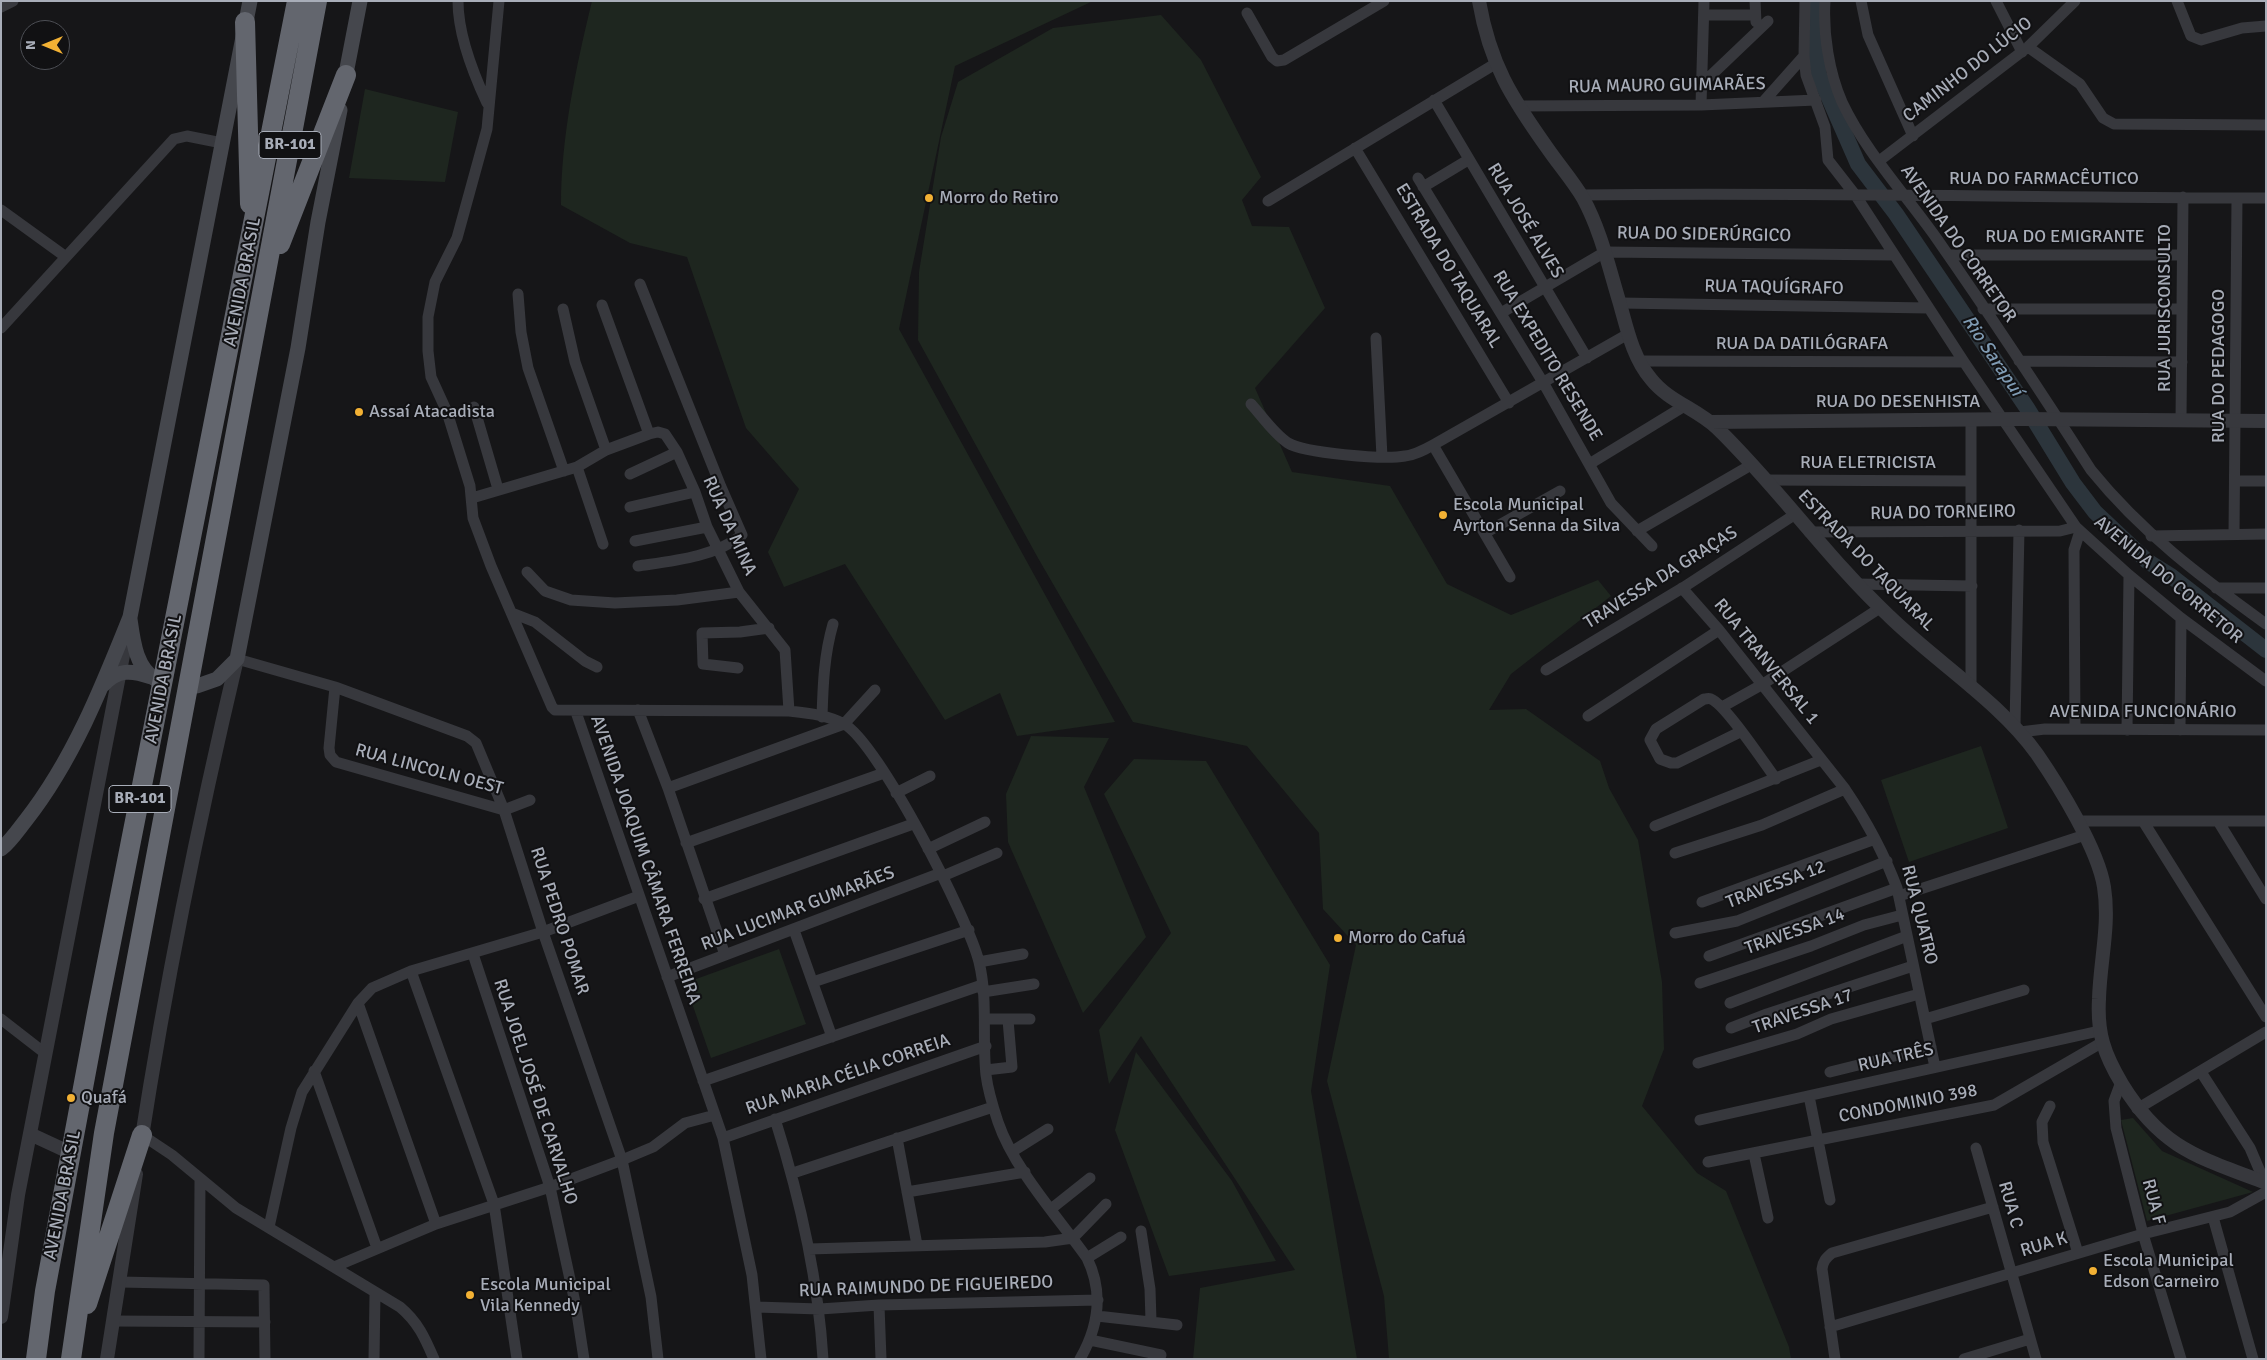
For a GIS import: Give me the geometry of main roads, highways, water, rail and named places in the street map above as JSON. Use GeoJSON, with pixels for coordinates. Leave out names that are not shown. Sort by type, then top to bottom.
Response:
{"type":"FeatureCollection","features":[{"type":"Feature","properties":{"kind":"highway","name":"AVENIDA BRASIL"},"geometry":{"type":"LineString","coordinates":[[36,1359],[44,1291],[297,1]]}},
{"type":"Feature","properties":{"kind":"highway","name":"AVENIDA BRASIL"},"geometry":{"type":"LineString","coordinates":[[71,1356],[104,1133],[317,1]]}},
{"type":"Feature","properties":{"kind":"highway"},"geometry":{"type":"LineString","coordinates":[[245,22],[251,241]]}},
{"type":"Feature","properties":{"kind":"highway"},"geometry":{"type":"LineString","coordinates":[[262,290],[346,76]]}},
{"type":"Feature","properties":{"kind":"highway"},"geometry":{"type":"LineString","coordinates":[[71,1356],[142,1136]]}},
{"type":"Feature","properties":{"kind":"main road"},"geometry":{"type":"LineString","coordinates":[[3,844],[56,776],[102,686],[130,617],[250,1]]}},
{"type":"Feature","properties":{"kind":"main road"},"geometry":{"type":"LineString","coordinates":[[197,686],[217,679],[237,658],[298,348],[318,222],[360,1]]}},
{"type":"Feature","properties":{"kind":"main road"},"geometry":{"type":"LineString","coordinates":[[102,686],[120,672],[136,672],[154,679],[137,654],[130,617]]}},
{"type":"Feature","properties":{"kind":"waterway","name":"Rio Sarapuí"},"geometry":{"type":"LineString","coordinates":[[1814,1],[1813,29],[1819,75],[1858,164],[1896,214],[2027,408],[2073,483],[2095,512],[2147,561],[2171,576],[2266,650]]}},
{"type":"Feature","properties":{"kind":"place","name":"Morro do Retiro"},"geometry":{"type":"Point","coordinates":[929,198]}},
{"type":"Feature","properties":{"kind":"place","name":"Assaí Atacadista"},"geometry":{"type":"Point","coordinates":[359,412]}},
{"type":"Feature","properties":{"kind":"place","name":"Escola Municipal Ayrton Senna da Silva"},"geometry":{"type":"Point","coordinates":[1443,515]}},
{"type":"Feature","properties":{"kind":"place","name":"Morro do Cafuá"},"geometry":{"type":"Point","coordinates":[1338,938]}},
{"type":"Feature","properties":{"kind":"place","name":"Quafá"},"geometry":{"type":"Point","coordinates":[71,1098]}},
{"type":"Feature","properties":{"kind":"place","name":"Escola Municipal Edson Carneiro"},"geometry":{"type":"Point","coordinates":[2093,1271]}},
{"type":"Feature","properties":{"kind":"place","name":"Escola Municipal Vila Kennedy"},"geometry":{"type":"Point","coordinates":[470,1295]}}]}
